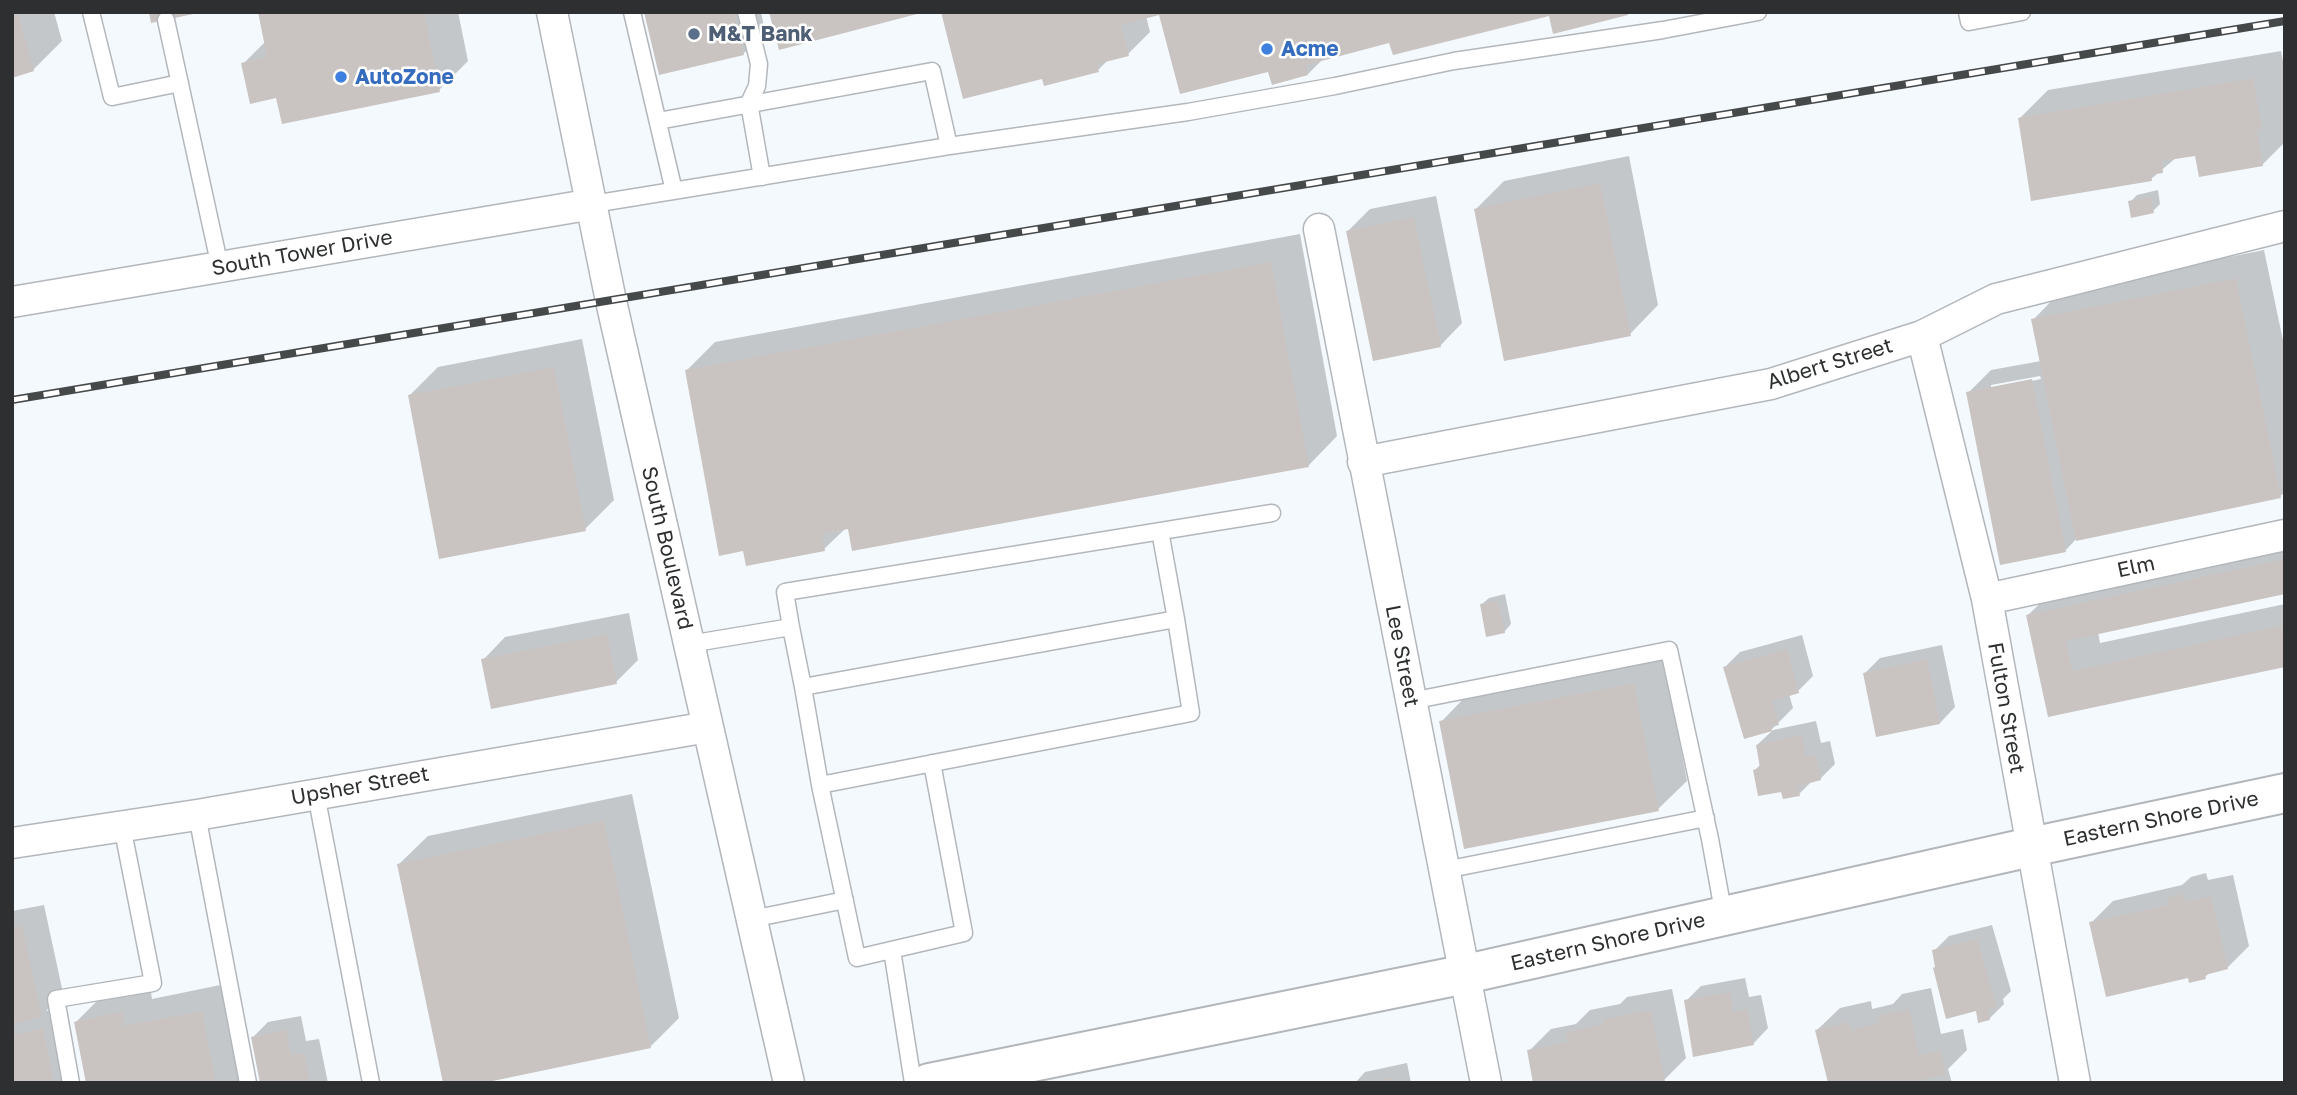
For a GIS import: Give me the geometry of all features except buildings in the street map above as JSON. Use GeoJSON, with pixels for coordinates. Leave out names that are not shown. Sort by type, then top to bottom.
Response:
{"type":"FeatureCollection","features":[{"type":"Feature","properties":{"kind":"street","name":"South Boulevard"},"geometry":{"type":"LineString","coordinates":[[552,12],[611,301],[789,1083]]}},
{"type":"Feature","properties":{"kind":"street","name":"South Tower Drive"},"geometry":{"type":"LineString","coordinates":[[12,302],[593,204]]}},
{"type":"Feature","properties":{"kind":"street","name":"Albert Street"},"geometry":{"type":"LineString","coordinates":[[1363,462],[1771,384],[1922,336],[1996,299],[2285,226]]}},
{"type":"Feature","properties":{"kind":"street","name":"Lee Street"},"geometry":{"type":"LineString","coordinates":[[1319,229],[1486,1083]]}},
{"type":"Feature","properties":{"kind":"street","name":"Fulton Street"},"geometry":{"type":"LineString","coordinates":[[1922,336],[1987,599],[2075,1083]]}},
{"type":"Feature","properties":{"kind":"street","name":"Elm"},"geometry":{"type":"LineString","coordinates":[[1987,599],[2285,535]]}},
{"type":"Feature","properties":{"kind":"street","name":"Upsher Street"},"geometry":{"type":"LineString","coordinates":[[12,843],[197,815],[708,727]]}},
{"type":"Feature","properties":{"kind":"street","name":"Eastern Shore Drive"},"geometry":{"type":"LineString","coordinates":[[929,1083],[1466,974],[2285,793]]}},
{"type":"Feature","properties":{"kind":"lane"},"geometry":{"type":"LineString","coordinates":[[91,12],[112,97],[180,83]]}},
{"type":"Feature","properties":{"kind":"lane"},"geometry":{"type":"LineString","coordinates":[[632,12],[674,191]]}},
{"type":"Feature","properties":{"kind":"lane"},"geometry":{"type":"LineString","coordinates":[[746,12],[759,64],[757,86],[749,103],[762,177]]}},
{"type":"Feature","properties":{"kind":"lane"},"geometry":{"type":"LineString","coordinates":[[593,204],[949,146],[1188,111],[1335,86],[1454,61],[1663,30],[1758,12]]}},
{"type":"Feature","properties":{"kind":"lane"},"geometry":{"type":"LineString","coordinates":[[1967,12],[1969,22],[2022,12]]}},
{"type":"Feature","properties":{"kind":"lane"},"geometry":{"type":"LineString","coordinates":[[166,20],[220,267]]}},
{"type":"Feature","properties":{"kind":"lane"},"geometry":{"type":"LineString","coordinates":[[658,121],[932,71],[949,146]]}},
{"type":"Feature","properties":{"kind":"lane"},"geometry":{"type":"LineString","coordinates":[[932,763],[964,933],[857,958],[820,785],[785,592],[1272,513]]}},
{"type":"Feature","properties":{"kind":"lane"},"geometry":{"type":"LineString","coordinates":[[820,785],[1191,712],[1160,531]]}},
{"type":"Feature","properties":{"kind":"lane"},"geometry":{"type":"LineString","coordinates":[[803,687],[1176,619]]}},
{"type":"Feature","properties":{"kind":"lane"},"geometry":{"type":"LineString","coordinates":[[689,644],[791,627]]}},
{"type":"Feature","properties":{"kind":"lane"},"geometry":{"type":"LineString","coordinates":[[1411,701],[1670,650],[1724,916]]}},
{"type":"Feature","properties":{"kind":"lane"},"geometry":{"type":"LineString","coordinates":[[316,794],[371,1083]]}},
{"type":"Feature","properties":{"kind":"lane"},"geometry":{"type":"LineString","coordinates":[[197,815],[248,1083]]}},
{"type":"Feature","properties":{"kind":"lane"},"geometry":{"type":"LineString","coordinates":[[1445,870],[1706,818]]}},
{"type":"Feature","properties":{"kind":"lane"},"geometry":{"type":"LineString","coordinates":[[71,1083],[55,999],[153,983],[122,826]]}},
{"type":"Feature","properties":{"kind":"lane"},"geometry":{"type":"LineString","coordinates":[[752,919],[845,901]]}},
{"type":"Feature","properties":{"kind":"lane"},"geometry":{"type":"LineString","coordinates":[[892,950],[913,1083]]}},
{"type":"Feature","properties":{"kind":"railway"},"geometry":{"type":"LineString","coordinates":[[12,400],[2285,21]]}},
{"type":"Feature","properties":{"kind":"place","name":"M&T Bank"},"geometry":{"type":"Point","coordinates":[694,34]}},
{"type":"Feature","properties":{"kind":"place","name":"Acme"},"geometry":{"type":"Point","coordinates":[1267,49]}},
{"type":"Feature","properties":{"kind":"place","name":"AutoZone"},"geometry":{"type":"Point","coordinates":[341,77]}}]}
